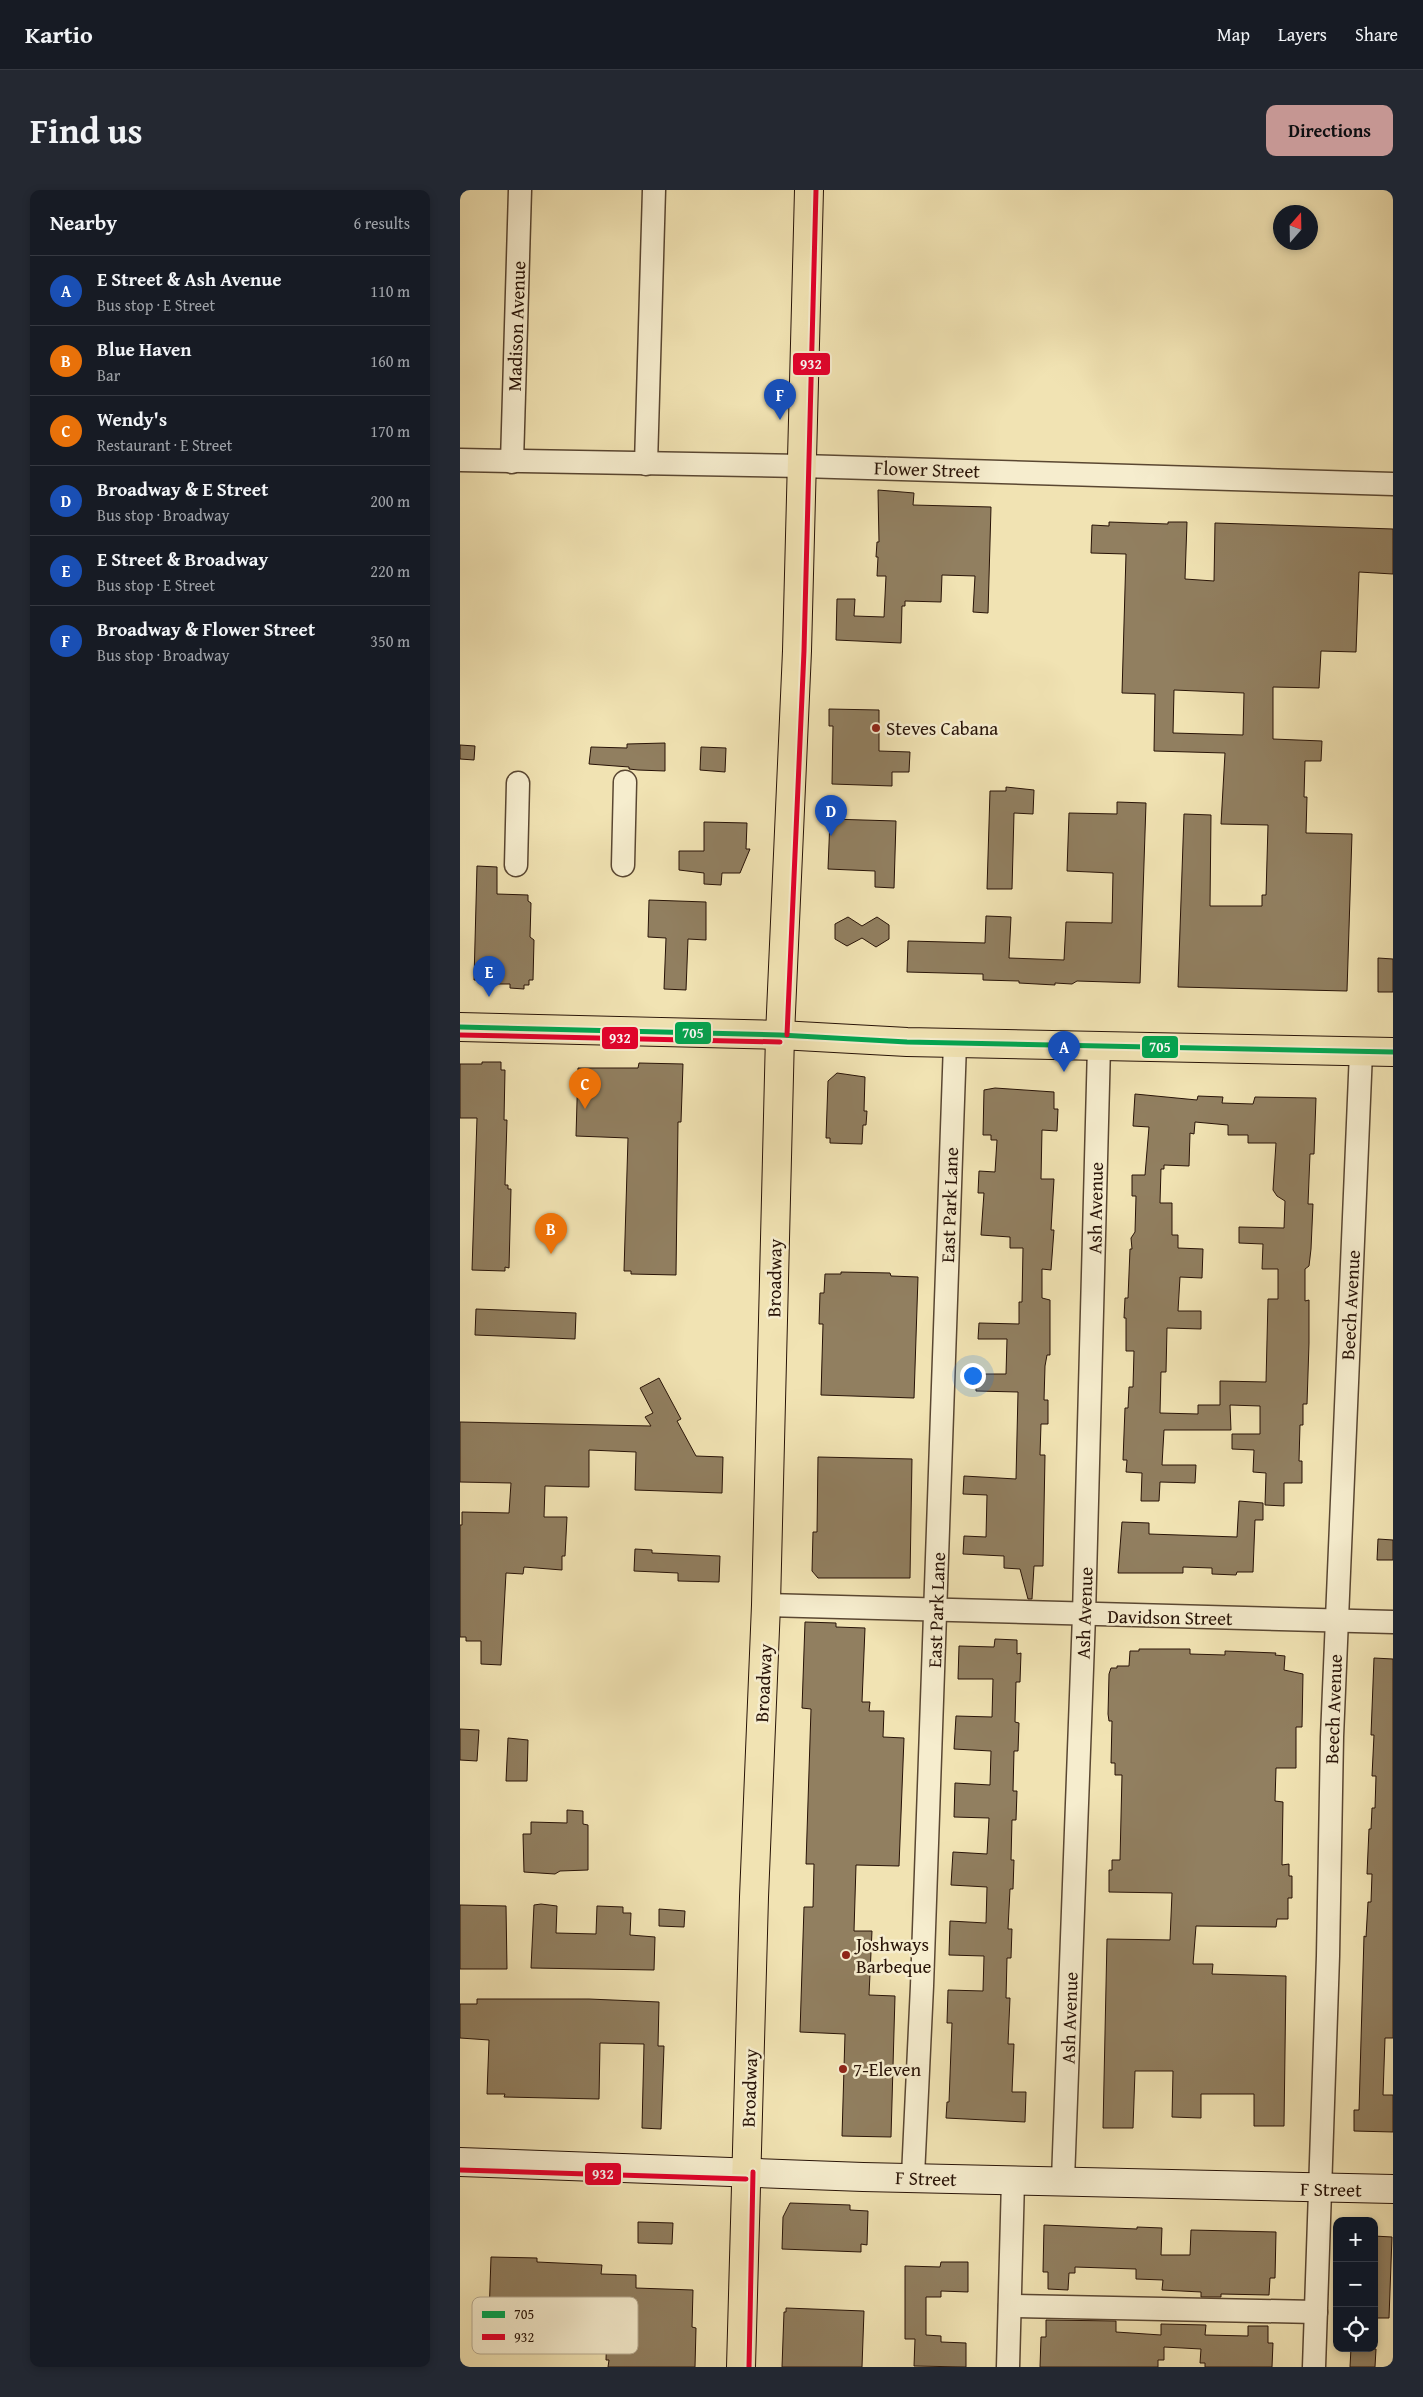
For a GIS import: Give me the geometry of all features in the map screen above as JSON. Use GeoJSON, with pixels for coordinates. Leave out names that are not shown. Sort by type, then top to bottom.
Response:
{"type":"FeatureCollection","features":[{"type":"Feature","properties":{"kind":"main road","name":"Broadway"},"geometry":{"type":"LineString","coordinates":[[741,2367],[754,1897],[766,1605],[780,1035],[798,651],[800,466],[809,190]]}},
{"type":"Feature","properties":{"kind":"main road"},"geometry":{"type":"LineString","coordinates":[[460,1027],[780,1035],[955,1043],[1393,1052]]}},
{"type":"Feature","properties":{"kind":"main road","name":"F Street"},"geometry":{"type":"LineString","coordinates":[[460,2162],[581,2165],[605,2169],[864,2177],[913,2176],[1319,2189],[1393,2189]]}},
{"type":"Feature","properties":{"kind":"street","name":"Madison Avenue"},"geometry":{"type":"LineString","coordinates":[[512,462],[520,190]]}},
{"type":"Feature","properties":{"kind":"street"},"geometry":{"type":"LineString","coordinates":[[646,464],[654,190]]}},
{"type":"Feature","properties":{"kind":"street","name":"Flower Street"},"geometry":{"type":"LineString","coordinates":[[460,460],[800,466],[1393,484]]}},
{"type":"Feature","properties":{"kind":"street"},"geometry":{"type":"LineString","coordinates":[[516,865],[518,782]]}},
{"type":"Feature","properties":{"kind":"street"},"geometry":{"type":"LineString","coordinates":[[623,865],[626,782]]}},
{"type":"Feature","properties":{"kind":"street","name":"East Park Lane"},"geometry":{"type":"LineString","coordinates":[[913,2176],[936,1609],[955,1043]]}},
{"type":"Feature","properties":{"kind":"street","name":"Ash Avenue"},"geometry":{"type":"LineString","coordinates":[[1063,2180],[1084,1615],[1099,1046]]}},
{"type":"Feature","properties":{"kind":"street","name":"Beech Avenue"},"geometry":{"type":"LineString","coordinates":[[1314,2367],[1328,1956],[1336,1620],[1361,1052]]}},
{"type":"Feature","properties":{"kind":"street","name":"Davidson Street"},"geometry":{"type":"LineString","coordinates":[[766,1605],[1393,1622]]}},
{"type":"Feature","properties":{"kind":"street"},"geometry":{"type":"LineString","coordinates":[[1008,2367],[1013,2180]]}},
{"type":"Feature","properties":{"kind":"street"},"geometry":{"type":"LineString","coordinates":[[1010,2306],[1316,2312]]}},
{"type":"Feature","properties":{"kind":"building"},"geometry":{"type":"Polygon","coordinates":[[[878,490],[914,493],[913,505],[991,507],[988,613],[973,612],[975,576],[942,575],[941,602],[905,601],[905,606],[902,606],[901,643],[836,640],[837,599],[855,599],[854,616],[884,617],[886,576],[877,576],[878,557],[876,557],[877,542],[879,542],[878,490]]]}},
{"type":"Feature","properties":{"kind":"building"},"geometry":{"type":"Polygon","coordinates":[[[1109,522],[1168,524],[1168,522],[1187,522],[1185,579],[1214,581],[1215,523],[1393,529],[1393,574],[1359,572],[1356,652],[1321,651],[1319,688],[1273,687],[1273,739],[1322,741],[1321,761],[1305,761],[1306,833],[1352,834],[1347,991],[1178,987],[1184,814],[1211,815],[1210,906],[1262,906],[1262,895],[1266,895],[1268,825],[1221,824],[1225,753],[1154,751],[1155,694],[1122,693],[1126,554],[1091,553],[1092,525],[1109,526],[1109,522]],[[1174,690],[1173,733],[1243,735],[1244,693],[1174,690]]]}},
{"type":"Feature","properties":{"kind":"building"},"geometry":{"type":"Polygon","coordinates":[[[829,709],[879,710],[879,751],[910,752],[909,772],[892,772],[892,786],[832,784],[833,726],[829,726],[829,709]]]}},
{"type":"Feature","properties":{"kind":"building"},"geometry":{"type":"Polygon","coordinates":[[[665,743],[665,771],[589,764],[591,747],[627,748],[627,744],[665,743]]]}},
{"type":"Feature","properties":{"kind":"building"},"geometry":{"type":"Polygon","coordinates":[[[460,745],[475,746],[474,760],[460,759],[460,745]]]}},
{"type":"Feature","properties":{"kind":"building"},"geometry":{"type":"Polygon","coordinates":[[[701,747],[726,748],[725,772],[700,770],[701,747]]]}},
{"type":"Feature","properties":{"kind":"building"},"geometry":{"type":"Polygon","coordinates":[[[1006,787],[1034,790],[1033,814],[1014,813],[1012,889],[987,889],[990,791],[1006,791],[1006,787]]]}},
{"type":"Feature","properties":{"kind":"building"},"geometry":{"type":"Polygon","coordinates":[[[1117,802],[1146,803],[1140,983],[1077,981],[1072,984],[1055,983],[1055,985],[983,980],[983,974],[907,972],[908,941],[985,943],[986,916],[1011,917],[1009,958],[1064,960],[1066,922],[1112,923],[1113,873],[1067,871],[1069,813],[1117,814],[1117,802]]]}},
{"type":"Feature","properties":{"kind":"building"},"geometry":{"type":"Polygon","coordinates":[[[830,819],[896,821],[894,888],[875,887],[875,871],[828,869],[830,819]]]}},
{"type":"Feature","properties":{"kind":"building"},"geometry":{"type":"Polygon","coordinates":[[[704,822],[747,823],[746,849],[750,849],[740,873],[722,873],[721,885],[704,884],[704,873],[679,870],[679,851],[704,851],[704,822]]]}},
{"type":"Feature","properties":{"kind":"building"},"geometry":{"type":"Polygon","coordinates":[[[477,866],[497,867],[497,894],[528,895],[528,901],[531,903],[530,937],[534,940],[533,980],[529,980],[529,985],[524,985],[524,989],[510,988],[510,984],[497,984],[497,980],[474,980],[477,866]]]}},
{"type":"Feature","properties":{"kind":"building"},"geometry":{"type":"Polygon","coordinates":[[[649,900],[706,902],[706,940],[688,939],[686,990],[664,989],[666,938],[648,937],[649,900]]]}},
{"type":"Feature","properties":{"kind":"building"},"geometry":{"type":"Polygon","coordinates":[[[848,917],[862,926],[877,917],[889,925],[889,939],[876,947],[862,938],[847,946],[835,939],[835,924],[848,917]]]}},
{"type":"Feature","properties":{"kind":"building"},"geometry":{"type":"Polygon","coordinates":[[[1378,958],[1393,959],[1393,992],[1378,992],[1378,958]]]}},
{"type":"Feature","properties":{"kind":"building"},"geometry":{"type":"Polygon","coordinates":[[[482,1062],[501,1062],[501,1070],[505,1070],[504,1120],[507,1120],[505,1185],[508,1185],[508,1189],[511,1189],[509,1268],[505,1267],[505,1271],[472,1270],[477,1118],[460,1118],[460,1064],[482,1064],[482,1062]]]}},
{"type":"Feature","properties":{"kind":"building"},"geometry":{"type":"Polygon","coordinates":[[[639,1063],[683,1064],[681,1122],[678,1122],[676,1275],[631,1274],[631,1271],[624,1271],[628,1138],[576,1136],[578,1068],[638,1068],[639,1063]]]}},
{"type":"Feature","properties":{"kind":"building"},"geometry":{"type":"Polygon","coordinates":[[[837,1073],[865,1077],[864,1111],[867,1111],[866,1125],[863,1125],[862,1144],[830,1143],[830,1138],[826,1138],[828,1081],[837,1073]]]}},
{"type":"Feature","properties":{"kind":"building"},"geometry":{"type":"Polygon","coordinates":[[[995,1088],[1054,1092],[1054,1109],[1058,1109],[1057,1131],[1042,1130],[1041,1179],[1054,1179],[1051,1230],[1054,1230],[1051,1270],[1042,1269],[1042,1298],[1050,1300],[1050,1355],[1047,1355],[1045,1366],[1044,1400],[1048,1400],[1048,1424],[1041,1424],[1040,1455],[1045,1455],[1043,1566],[1034,1566],[1032,1599],[1028,1599],[1020,1569],[1004,1568],[1004,1556],[963,1554],[964,1536],[986,1537],[987,1495],[963,1494],[964,1476],[1016,1479],[1018,1392],[976,1391],[976,1374],[1006,1374],[1007,1339],[978,1339],[979,1323],[1019,1324],[1019,1302],[1022,1302],[1023,1248],[1010,1248],[1010,1237],[981,1235],[984,1193],[978,1193],[979,1171],[995,1172],[997,1140],[991,1140],[991,1135],[983,1135],[984,1090],[995,1088]]]}},
{"type":"Feature","properties":{"kind":"building"},"geometry":{"type":"Polygon","coordinates":[[[1135,1094],[1197,1100],[1198,1096],[1223,1097],[1222,1103],[1253,1104],[1255,1097],[1316,1098],[1314,1154],[1310,1154],[1308,1204],[1313,1204],[1311,1249],[1309,1266],[1305,1269],[1305,1301],[1309,1300],[1309,1343],[1307,1404],[1303,1404],[1303,1425],[1300,1425],[1299,1461],[1302,1461],[1302,1483],[1284,1483],[1284,1506],[1265,1505],[1266,1473],[1253,1472],[1254,1450],[1232,1449],[1232,1434],[1260,1434],[1260,1406],[1230,1405],[1231,1430],[1164,1430],[1162,1465],[1196,1465],[1195,1483],[1160,1482],[1159,1501],[1141,1501],[1142,1473],[1126,1472],[1127,1460],[1123,1460],[1125,1408],[1128,1408],[1129,1387],[1133,1387],[1134,1351],[1126,1351],[1126,1318],[1124,1318],[1125,1298],[1128,1298],[1130,1249],[1132,1249],[1131,1238],[1135,1232],[1136,1196],[1132,1196],[1132,1175],[1145,1175],[1149,1127],[1133,1126],[1135,1094]],[[1195,1122],[1194,1134],[1190,1133],[1189,1166],[1164,1165],[1164,1169],[1161,1169],[1160,1203],[1172,1203],[1172,1235],[1178,1235],[1178,1248],[1203,1249],[1202,1278],[1180,1277],[1178,1311],[1201,1311],[1201,1329],[1167,1328],[1166,1372],[1161,1372],[1160,1413],[1198,1414],[1198,1405],[1220,1405],[1220,1381],[1266,1382],[1268,1299],[1278,1299],[1278,1269],[1262,1269],[1263,1244],[1239,1243],[1239,1227],[1284,1228],[1285,1201],[1277,1196],[1273,1190],[1276,1143],[1248,1143],[1248,1135],[1228,1135],[1228,1125],[1195,1122]]]}},
{"type":"Feature","properties":{"kind":"building"},"geometry":{"type":"Polygon","coordinates":[[[841,1272],[890,1273],[891,1276],[918,1277],[914,1398],[821,1395],[823,1324],[819,1324],[820,1293],[824,1293],[825,1274],[841,1274],[841,1272]]]}},
{"type":"Feature","properties":{"kind":"building"},"geometry":{"type":"Polygon","coordinates":[[[476,1309],[576,1313],[575,1339],[475,1335],[476,1309]]]}},
{"type":"Feature","properties":{"kind":"building"},"geometry":{"type":"Polygon","coordinates":[[[659,1378],[681,1419],[677,1421],[696,1456],[723,1457],[722,1493],[635,1490],[636,1452],[589,1450],[589,1487],[545,1486],[544,1517],[567,1517],[565,1556],[562,1556],[562,1570],[524,1567],[523,1574],[506,1573],[501,1665],[481,1664],[481,1641],[466,1641],[466,1637],[460,1637],[460,1525],[462,1525],[462,1512],[509,1513],[511,1483],[460,1482],[460,1422],[651,1426],[645,1417],[653,1413],[640,1388],[659,1378]]]}},
{"type":"Feature","properties":{"kind":"building"},"geometry":{"type":"Polygon","coordinates":[[[818,1457],[912,1459],[910,1578],[818,1578],[812,1571],[813,1532],[817,1532],[818,1457]]]}},
{"type":"Feature","properties":{"kind":"building"},"geometry":{"type":"Polygon","coordinates":[[[1239,1501],[1263,1503],[1263,1520],[1255,1520],[1253,1572],[1237,1572],[1236,1575],[1212,1574],[1212,1568],[1183,1567],[1183,1573],[1118,1573],[1122,1522],[1149,1523],[1149,1534],[1237,1537],[1239,1501]]]}},
{"type":"Feature","properties":{"kind":"building"},"geometry":{"type":"Polygon","coordinates":[[[1378,1539],[1393,1540],[1393,1560],[1377,1560],[1378,1539]]]}},
{"type":"Feature","properties":{"kind":"building"},"geometry":{"type":"Polygon","coordinates":[[[635,1549],[652,1550],[652,1553],[720,1556],[719,1582],[678,1581],[678,1573],[634,1571],[635,1549]]]}},
{"type":"Feature","properties":{"kind":"building"},"geometry":{"type":"Polygon","coordinates":[[[805,1622],[836,1623],[836,1627],[865,1628],[862,1702],[870,1702],[869,1711],[884,1711],[883,1737],[904,1738],[899,1866],[856,1865],[854,1931],[872,1931],[869,1995],[895,1996],[891,2137],[842,2136],[845,2034],[800,2032],[804,1907],[813,1907],[814,1864],[806,1864],[811,1709],[802,1708],[805,1622]]]}},
{"type":"Feature","properties":{"kind":"building"},"geometry":{"type":"Polygon","coordinates":[[[995,1639],[1017,1640],[1017,1654],[1021,1653],[1020,1682],[1016,1682],[1015,1722],[1019,1723],[1018,1751],[1014,1751],[1013,1791],[1017,1791],[1016,1820],[1012,1820],[1011,1860],[1014,1860],[1013,1889],[1010,1889],[1008,1929],[1012,1929],[1011,1958],[1007,1958],[1006,1998],[1010,1998],[1008,2044],[1014,2044],[1012,2092],[1026,2092],[1025,2122],[946,2118],[947,2102],[949,2102],[952,2023],[947,2023],[948,1990],[983,1991],[984,1956],[949,1955],[950,1921],[986,1923],[987,1887],[951,1885],[953,1852],[987,1854],[989,1818],[954,1817],[955,1783],[990,1785],[991,1751],[954,1749],[956,1716],[992,1717],[993,1679],[958,1679],[959,1646],[994,1647],[995,1639]]]}},
{"type":"Feature","properties":{"kind":"building"},"geometry":{"type":"Polygon","coordinates":[[[1139,1649],[1190,1649],[1190,1654],[1225,1655],[1225,1651],[1276,1653],[1275,1655],[1285,1656],[1284,1670],[1303,1674],[1302,1727],[1296,1727],[1296,1768],[1276,1768],[1275,1801],[1283,1802],[1282,1865],[1289,1864],[1289,1876],[1292,1876],[1292,1898],[1288,1898],[1288,1919],[1277,1919],[1276,1927],[1196,1926],[1193,1964],[1213,1964],[1212,1974],[1286,1976],[1284,2126],[1254,2126],[1254,2094],[1201,2094],[1201,2118],[1172,2117],[1173,2071],[1135,2071],[1133,2128],[1103,2128],[1107,1939],[1170,1940],[1172,1893],[1109,1892],[1109,1870],[1112,1870],[1112,1860],[1120,1860],[1122,1775],[1115,1775],[1115,1763],[1111,1763],[1112,1721],[1109,1721],[1108,1714],[1109,1674],[1111,1668],[1129,1666],[1130,1651],[1139,1651],[1139,1649]]]}},
{"type":"Feature","properties":{"kind":"building"},"geometry":{"type":"Polygon","coordinates":[[[1374,1658],[1393,1659],[1393,2038],[1385,2038],[1383,2095],[1393,2095],[1393,2132],[1354,2131],[1354,2110],[1359,2110],[1364,1936],[1366,1937],[1368,1902],[1371,1902],[1372,1874],[1367,1874],[1369,1829],[1371,1829],[1372,1808],[1375,1808],[1376,1776],[1372,1776],[1374,1735],[1371,1735],[1374,1658]]]}},
{"type":"Feature","properties":{"kind":"building"},"geometry":{"type":"Polygon","coordinates":[[[460,1729],[479,1730],[477,1761],[460,1760],[460,1729]]]}},
{"type":"Feature","properties":{"kind":"building"},"geometry":{"type":"Polygon","coordinates":[[[508,1738],[528,1740],[527,1781],[506,1781],[508,1738]]]}},
{"type":"Feature","properties":{"kind":"building"},"geometry":{"type":"Polygon","coordinates":[[[567,1810],[583,1811],[583,1824],[588,1825],[588,1870],[560,1871],[555,1874],[524,1872],[523,1834],[531,1834],[531,1822],[567,1823],[567,1810]]]}},
{"type":"Feature","properties":{"kind":"building"},"geometry":{"type":"Polygon","coordinates":[[[460,1905],[506,1906],[507,1969],[460,1969],[460,1905]]]}},
{"type":"Feature","properties":{"kind":"building"},"geometry":{"type":"Polygon","coordinates":[[[534,1905],[557,1906],[556,1933],[596,1934],[597,1906],[623,1907],[623,1913],[631,1913],[630,1935],[655,1937],[654,1970],[531,1968],[534,1905]]]}},
{"type":"Feature","properties":{"kind":"building"},"geometry":{"type":"Polygon","coordinates":[[[659,1909],[685,1911],[684,1927],[659,1926],[659,1909]]]}},
{"type":"Feature","properties":{"kind":"building"},"geometry":{"type":"Polygon","coordinates":[[[477,1999],[589,1999],[659,2002],[658,2046],[664,2046],[661,2129],[642,2128],[644,2044],[600,2043],[599,2099],[504,2097],[505,2094],[487,2094],[489,2040],[460,2038],[460,2004],[477,2004],[477,1999]]]}},
{"type":"Feature","properties":{"kind":"building"},"geometry":{"type":"Polygon","coordinates":[[[790,2203],[850,2205],[850,2210],[868,2211],[867,2245],[861,2244],[861,2252],[782,2249],[783,2217],[790,2203]]]}},
{"type":"Feature","properties":{"kind":"building"},"geometry":{"type":"Polygon","coordinates":[[[638,2222],[673,2223],[672,2244],[638,2243],[638,2222]]]}},
{"type":"Feature","properties":{"kind":"building"},"geometry":{"type":"Polygon","coordinates":[[[1044,2225],[1137,2229],[1137,2227],[1162,2228],[1161,2255],[1190,2255],[1191,2230],[1276,2232],[1275,2278],[1270,2278],[1269,2295],[1221,2294],[1221,2297],[1201,2297],[1201,2292],[1162,2290],[1163,2280],[1136,2279],[1136,2269],[1075,2267],[1075,2273],[1069,2273],[1068,2290],[1048,2289],[1048,2272],[1043,2272],[1044,2225]]]}},
{"type":"Feature","properties":{"kind":"building"},"geometry":{"type":"Polygon","coordinates":[[[1378,2236],[1392,2237],[1389,2318],[1378,2318],[1378,2236]]]}},
{"type":"Feature","properties":{"kind":"building"},"geometry":{"type":"Polygon","coordinates":[[[491,2257],[537,2258],[537,2262],[602,2265],[601,2274],[636,2275],[636,2288],[693,2290],[692,2327],[696,2328],[695,2367],[608,2367],[609,2360],[606,2360],[606,2354],[638,2354],[638,2297],[490,2297],[491,2257]]]}},
{"type":"Feature","properties":{"kind":"building"},"geometry":{"type":"Polygon","coordinates":[[[941,2262],[968,2262],[968,2292],[941,2291],[941,2297],[926,2297],[926,2335],[941,2336],[941,2342],[966,2343],[966,2367],[914,2366],[915,2339],[905,2339],[905,2266],[940,2267],[941,2262]]]}},
{"type":"Feature","properties":{"kind":"building"},"geometry":{"type":"Polygon","coordinates":[[[786,2308],[864,2311],[862,2367],[782,2367],[784,2312],[786,2312],[786,2308]]]}},
{"type":"Feature","properties":{"kind":"building"},"geometry":{"type":"Polygon","coordinates":[[[1046,2320],[1116,2321],[1116,2332],[1161,2335],[1161,2324],[1206,2325],[1205,2335],[1248,2336],[1248,2326],[1268,2326],[1268,2343],[1273,2343],[1272,2367],[1205,2367],[1205,2363],[1200,2363],[1201,2349],[1164,2347],[1164,2360],[1158,2360],[1158,2367],[1040,2367],[1041,2337],[1046,2337],[1046,2320]]]}},
{"type":"Feature","properties":{"kind":"building"},"geometry":{"type":"Polygon","coordinates":[[[1351,2352],[1376,2352],[1375,2367],[1350,2367],[1351,2352]]]}},
{"type":"Feature","properties":{"kind":"transit line","name":"932"},"geometry":{"type":"LineString","coordinates":[[787,1035],[804,651],[816,190]]}},
{"type":"Feature","properties":{"kind":"transit line","name":"705"},"geometry":{"type":"LineString","coordinates":[[460,1027],[780,1035],[907,1042],[1393,1052]]}},
{"type":"Feature","properties":{"kind":"transit line","name":"932"},"geometry":{"type":"LineString","coordinates":[[460,1035],[780,1042]]}},
{"type":"Feature","properties":{"kind":"transit line","name":"932"},"geometry":{"type":"LineString","coordinates":[[460,2170],[746,2179]]}},
{"type":"Feature","properties":{"kind":"transit line","name":"932"},"geometry":{"type":"LineString","coordinates":[[749,2367],[753,2172]]}},
{"type":"Feature","properties":{"kind":"place","name":"Broadway & Flower Street"},"geometry":{"type":"Point","coordinates":[780,420]}},
{"type":"Feature","properties":{"kind":"place","name":"Steves Cabana"},"geometry":{"type":"Point","coordinates":[876,728]}},
{"type":"Feature","properties":{"kind":"place","name":"Broadway & E Street"},"geometry":{"type":"Point","coordinates":[831,836]}},
{"type":"Feature","properties":{"kind":"place","name":"E Street & Broadway"},"geometry":{"type":"Point","coordinates":[489,997]}},
{"type":"Feature","properties":{"kind":"place","name":"E Street & Ash Avenue"},"geometry":{"type":"Point","coordinates":[1064,1072]}},
{"type":"Feature","properties":{"kind":"place","name":"Wendy's"},"geometry":{"type":"Point","coordinates":[585,1109]}},
{"type":"Feature","properties":{"kind":"place","name":"Blue Haven"},"geometry":{"type":"Point","coordinates":[551,1254]}},
{"type":"Feature","properties":{"kind":"place","name":"Joshways Barbeque"},"geometry":{"type":"Point","coordinates":[846,1955]}},
{"type":"Feature","properties":{"kind":"place","name":"7-Eleven"},"geometry":{"type":"Point","coordinates":[843,2069]}}]}
